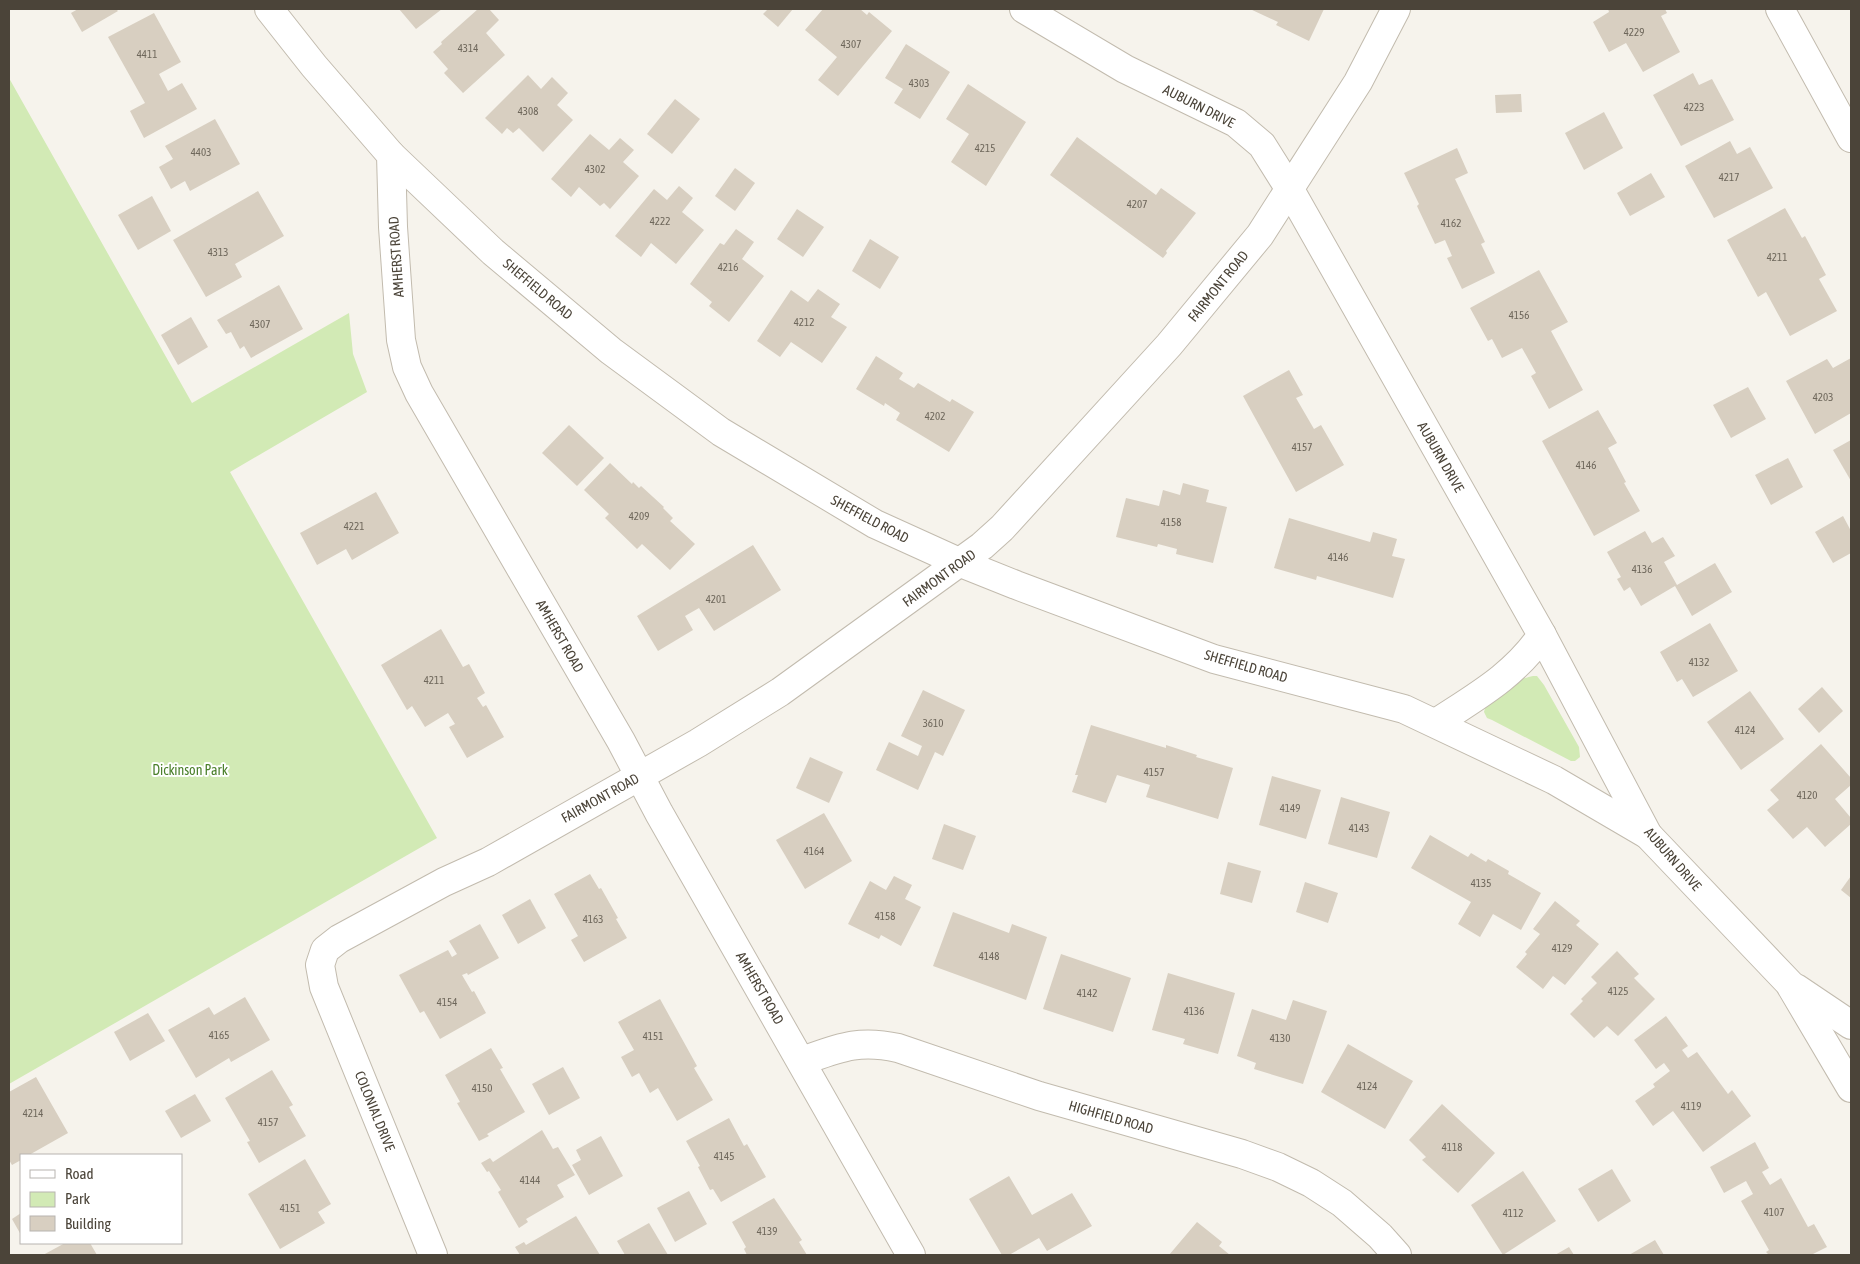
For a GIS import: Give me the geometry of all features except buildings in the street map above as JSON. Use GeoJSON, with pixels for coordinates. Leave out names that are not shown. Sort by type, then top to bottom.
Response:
{"type":"FeatureCollection","features":[{"type":"Feature","properties":{"kind":"street"},"geometry":{"type":"LineString","coordinates":[[269,9],[320,73],[391,155]]}},
{"type":"Feature","properties":{"kind":"street","name":"AUBURN DRIVE"},"geometry":{"type":"LineString","coordinates":[[1024,9],[1125,69],[1236,123],[1262,146],[1289,188],[1542,635],[1648,834],[1789,983],[1851,1025]]}},
{"type":"Feature","properties":{"kind":"street","name":"FAIRMONT ROAD"},"geometry":{"type":"LineString","coordinates":[[320,965],[325,950],[339,939],[444,882],[488,862],[576,810],[640,776],[780,692],[961,563],[1002,528],[1169,345],[1260,235],[1358,82],[1396,9]]}},
{"type":"Feature","properties":{"kind":"street"},"geometry":{"type":"LineString","coordinates":[[1780,9],[1851,138]]}},
{"type":"Feature","properties":{"kind":"street","name":"SHEFFIELD ROAD"},"geometry":{"type":"LineString","coordinates":[[391,155],[493,252],[611,351],[721,432],[875,524],[961,563],[1214,659],[1404,709],[1554,780],[1648,834]]}},
{"type":"Feature","properties":{"kind":"street","name":"AMHERST ROAD"},"geometry":{"type":"LineString","coordinates":[[391,155],[393,227],[401,340],[407,367],[419,393],[640,776],[911,1255]]}},
{"type":"Feature","properties":{"kind":"street"},"geometry":{"type":"LineString","coordinates":[[1436,723],[1496,684],[1530,653],[1542,635]]}},
{"type":"Feature","properties":{"kind":"street","name":"COLONIAL DRIVE"},"geometry":{"type":"LineString","coordinates":[[320,965],[324,987],[433,1255]]}},
{"type":"Feature","properties":{"kind":"street","name":"AUBURN DRIVE"},"geometry":{"type":"LineString","coordinates":[[1789,983],[1851,1088]]}},
{"type":"Feature","properties":{"kind":"street","name":"HIGHFIELD ROAD"},"geometry":{"type":"LineString","coordinates":[[802,1061],[846,1046],[862,1043],[885,1045],[1039,1096],[1242,1154],[1311,1183],[1342,1203],[1380,1236],[1397,1255]]}},
{"type":"Feature","properties":{"kind":"green space","name":"Dickinson Park"},"geometry":{"type":"Polygon","coordinates":[[[9,78],[192,403],[349,313],[353,354],[367,392],[230,472],[437,838],[9,1084],[9,78]]]}},
{"type":"Feature","properties":{"kind":"green space"},"geometry":{"type":"Polygon","coordinates":[[[1537,676],[1544,685],[1579,747],[1580,757],[1575,761],[1571,761],[1487,718],[1484,712],[1497,694],[1519,680],[1537,676]]]}}]}
